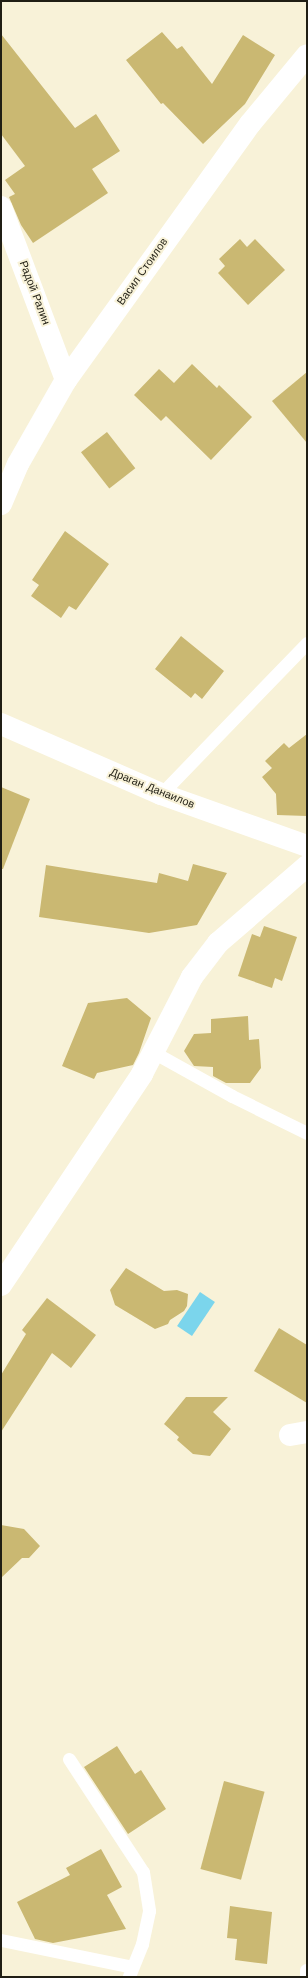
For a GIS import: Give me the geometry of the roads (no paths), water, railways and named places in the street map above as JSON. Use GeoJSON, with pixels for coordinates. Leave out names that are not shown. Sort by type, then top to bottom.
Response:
{"type":"FeatureCollection","features":[{"type":"Feature","properties":{"kind":"street","name":"Васил Стоилов"},"geometry":{"type":"LineString","coordinates":[[1,504],[18,464],[66,380],[250,124],[307,55]]}},
{"type":"Feature","properties":{"kind":"street","name":"Радой Ралин"},"geometry":{"type":"LineString","coordinates":[[1,207],[66,380]]}},
{"type":"Feature","properties":{"kind":"street","name":"Драган Данаилов"},"geometry":{"type":"LineString","coordinates":[[1,724],[161,794],[307,846]]}},
{"type":"Feature","properties":{"kind":"street"},"geometry":{"type":"LineString","coordinates":[[1,1286],[91,1148],[142,1074],[192,977],[218,944],[307,866]]}},
{"type":"Feature","properties":{"kind":"lane"},"geometry":{"type":"LineString","coordinates":[[161,794],[307,643]]}},
{"type":"Feature","properties":{"kind":"lane"},"geometry":{"type":"LineString","coordinates":[[153,1052],[232,1096],[307,1133]]}},
{"type":"Feature","properties":{"kind":"lane"},"geometry":{"type":"LineString","coordinates":[[1,1940],[130,1972],[142,1944],[149,1911],[143,1872],[69,1759]]}},
{"type":"Feature","properties":{"kind":"lane"},"geometry":{"type":"LineString","coordinates":[[306,1970],[306,1977]]}},
{"type":"Feature","properties":{"kind":"water"},"geometry":{"type":"Polygon","coordinates":[[[200,1292],[215,1302],[192,1336],[177,1326],[200,1292]]]}}]}
